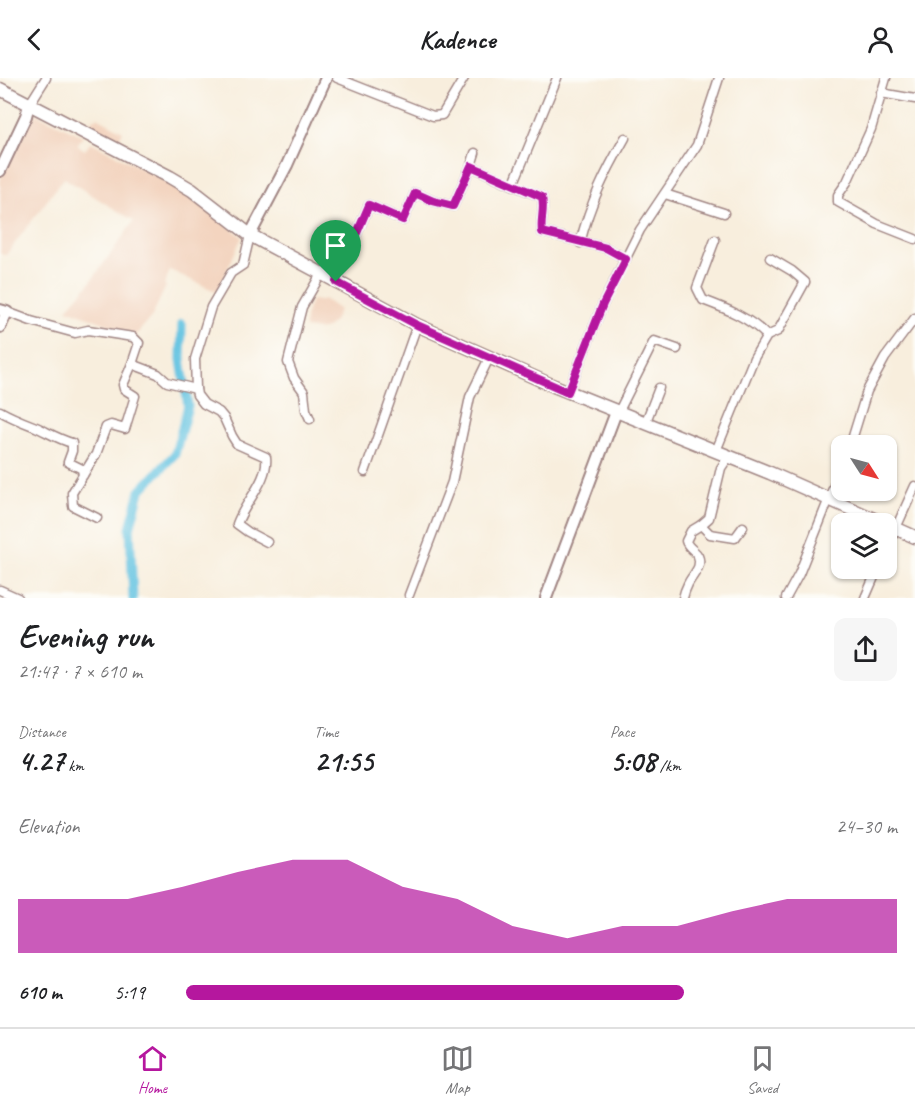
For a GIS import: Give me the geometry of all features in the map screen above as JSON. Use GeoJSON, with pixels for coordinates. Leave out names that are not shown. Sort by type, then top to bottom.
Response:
{"type":"FeatureCollection","features":[{"type":"Feature","properties":{"kind":"main road"},"geometry":{"type":"LineString","coordinates":[[0,89],[192,190],[250,235],[417,325],[617,413],[729,456],[860,513]]}},
{"type":"Feature","properties":{"kind":"main road"},"geometry":{"type":"LineString","coordinates":[[897,529],[915,537]]}},
{"type":"Feature","properties":{"kind":"street"},"geometry":{"type":"LineString","coordinates":[[0,171],[29,105],[46,78]]}},
{"type":"Feature","properties":{"kind":"street"},"geometry":{"type":"LineString","coordinates":[[267,542],[237,524],[255,493],[266,466],[266,457],[237,444],[224,418],[219,412],[204,404],[197,395],[193,388],[195,358],[211,307],[231,273],[243,265],[250,235],[287,165],[326,78]]}},
{"type":"Feature","properties":{"kind":"street"},"geometry":{"type":"LineString","coordinates":[[337,78],[420,112],[438,116],[442,115],[464,78]]}},
{"type":"Feature","properties":{"kind":"street"},"geometry":{"type":"LineString","coordinates":[[513,185],[556,78]]}},
{"type":"Feature","properties":{"kind":"street"},"geometry":{"type":"LineString","coordinates":[[568,392],[603,304],[640,230],[698,145],[719,78]]}},
{"type":"Feature","properties":{"kind":"street"},"geometry":{"type":"LineString","coordinates":[[886,78],[871,129],[847,182],[838,195],[838,202],[877,224],[915,240]]}},
{"type":"Feature","properties":{"kind":"street"},"geometry":{"type":"LineString","coordinates":[[881,93],[915,99]]}},
{"type":"Feature","properties":{"kind":"street"},"geometry":{"type":"LineString","coordinates":[[580,243],[601,180],[625,138]]}},
{"type":"Feature","properties":{"kind":"street"},"geometry":{"type":"LineString","coordinates":[[336,282],[369,205],[403,220],[415,193],[453,206],[475,153]]}},
{"type":"Feature","properties":{"kind":"street"},"geometry":{"type":"LineString","coordinates":[[471,166],[542,197],[544,204],[542,232],[606,248],[626,259]]}},
{"type":"Feature","properties":{"kind":"street"},"geometry":{"type":"LineString","coordinates":[[664,194],[724,213]]}},
{"type":"Feature","properties":{"kind":"street"},"geometry":{"type":"LineString","coordinates":[[715,240],[697,288],[703,300],[725,308],[757,325],[767,336]]}},
{"type":"Feature","properties":{"kind":"street"},"geometry":{"type":"LineString","coordinates":[[716,451],[754,358],[767,336],[778,331],[805,282],[770,258]]}},
{"type":"Feature","properties":{"kind":"street"},"geometry":{"type":"LineString","coordinates":[[310,419],[306,410],[304,392],[294,378],[288,362],[302,307],[321,274]]}},
{"type":"Feature","properties":{"kind":"street"},"geometry":{"type":"LineString","coordinates":[[0,327],[3,311],[75,333],[88,330],[133,337],[139,343],[123,386],[135,398],[128,424],[125,429],[111,424],[106,427],[96,454],[72,494],[73,506],[97,518]]}},
{"type":"Feature","properties":{"kind":"street"},"geometry":{"type":"LineString","coordinates":[[853,435],[867,391],[885,358],[915,318]]}},
{"type":"Feature","properties":{"kind":"street"},"geometry":{"type":"LineString","coordinates":[[365,472],[417,325]]}},
{"type":"Feature","properties":{"kind":"street"},"geometry":{"type":"LineString","coordinates":[[546,598],[617,413],[654,341],[677,349]]}},
{"type":"Feature","properties":{"kind":"street"},"geometry":{"type":"LineString","coordinates":[[409,595],[452,482],[470,397],[489,358]]}},
{"type":"Feature","properties":{"kind":"street"},"geometry":{"type":"LineString","coordinates":[[132,364],[158,374],[167,382],[193,388]]}},
{"type":"Feature","properties":{"kind":"street"},"geometry":{"type":"LineString","coordinates":[[645,424],[659,388]]}},
{"type":"Feature","properties":{"kind":"street"},"geometry":{"type":"LineString","coordinates":[[0,411],[56,439],[72,443],[68,462],[82,469],[83,475]]}},
{"type":"Feature","properties":{"kind":"street"},"geometry":{"type":"LineString","coordinates":[[683,598],[699,566],[697,555],[686,541],[691,531],[709,518],[722,468],[729,456]]}},
{"type":"Feature","properties":{"kind":"street"},"geometry":{"type":"LineString","coordinates":[[897,513],[915,486]]}},
{"type":"Feature","properties":{"kind":"street"},"geometry":{"type":"LineString","coordinates":[[786,598],[799,573],[831,490]]}},
{"type":"Feature","properties":{"kind":"street"},"geometry":{"type":"LineString","coordinates":[[701,525],[710,534],[735,538],[743,527]]}},
{"type":"Feature","properties":{"kind":"street"},"geometry":{"type":"LineString","coordinates":[[865,598],[873,579]]}},
{"type":"Feature","properties":{"kind":"street"},"geometry":{"type":"LineString","coordinates":[[0,590],[11,597]]}},
{"type":"Feature","properties":{"kind":"shaded area"},"geometry":{"type":"Polygon","coordinates":[[[30,111],[83,136],[77,145],[85,150],[91,142],[185,191],[242,237],[217,292],[170,270],[164,285],[166,286],[152,316],[136,335],[67,309],[89,284],[134,221],[64,178],[6,255],[0,254],[0,180],[30,111]]]}},
{"type":"Feature","properties":{"kind":"shaded area"},"geometry":{"type":"Polygon","coordinates":[[[97,117],[123,131],[118,141],[90,127],[93,118],[97,117]]]}},
{"type":"Feature","properties":{"kind":"shaded area"},"geometry":{"type":"Polygon","coordinates":[[[324,299],[339,310],[334,321],[320,330],[305,328],[305,317],[311,300],[324,299]]]}},
{"type":"Feature","properties":{"kind":"waterway"},"geometry":{"type":"LineString","coordinates":[[133,598],[130,528],[140,491],[175,454],[188,406],[181,359],[182,324]]}},
{"type":"Feature","properties":{"kind":"route"},"geometry":{"type":"LineString","coordinates":[[471,166],[542,197],[544,204],[542,232],[606,248],[626,259],[603,304],[568,392],[417,325],[336,282],[369,205],[403,220],[415,193],[453,206],[471,166]]}}]}
